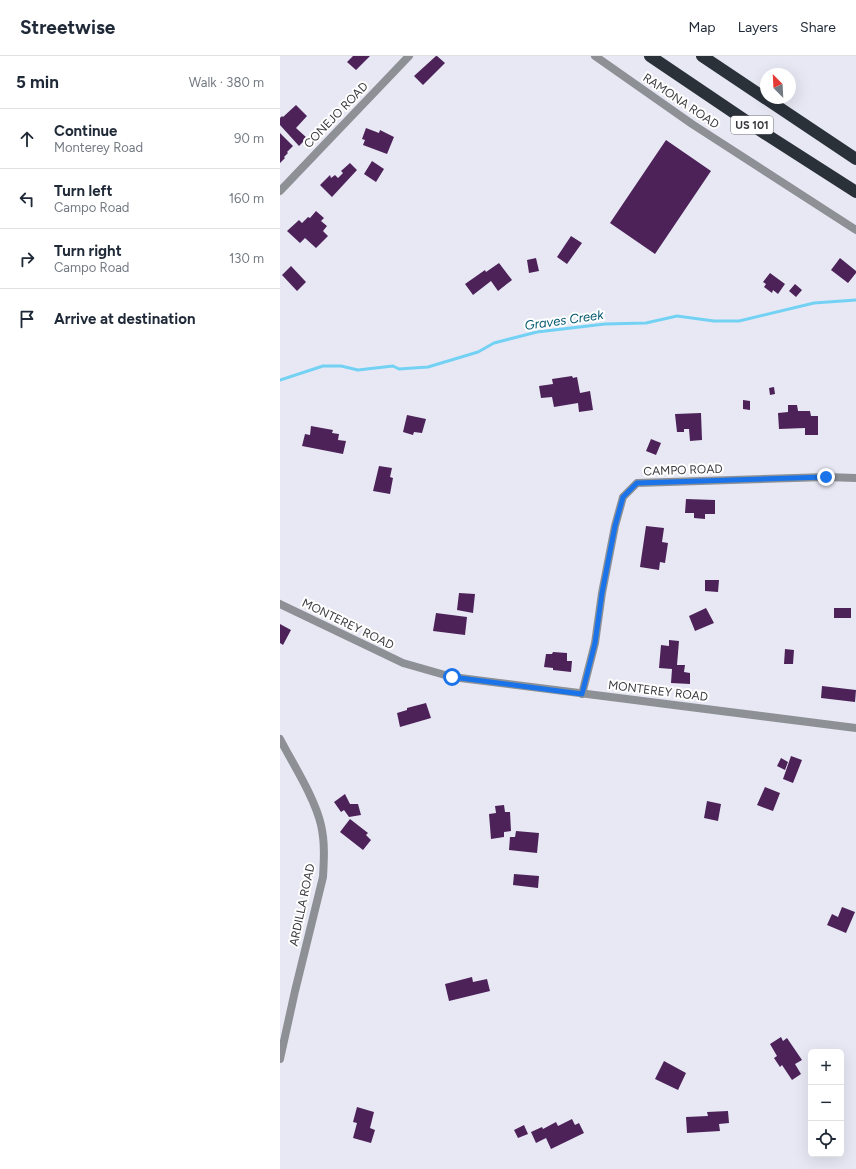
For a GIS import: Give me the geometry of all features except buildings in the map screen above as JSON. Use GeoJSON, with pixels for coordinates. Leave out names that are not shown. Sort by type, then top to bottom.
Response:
{"type":"FeatureCollection","features":[{"type":"Feature","properties":{"kind":"highway","name":"US 101"},"geometry":{"type":"LineString","coordinates":[[650,56],[764,133],[856,192]]}},
{"type":"Feature","properties":{"kind":"highway","name":"US 101"},"geometry":{"type":"LineString","coordinates":[[702,56],[856,158]]}},
{"type":"Feature","properties":{"kind":"street","name":"CONEJO ROAD"},"geometry":{"type":"LineString","coordinates":[[281,187],[409,56]]}},
{"type":"Feature","properties":{"kind":"street","name":"RAMONA ROAD"},"geometry":{"type":"LineString","coordinates":[[595,56],[692,124],[856,230]]}},
{"type":"Feature","properties":{"kind":"street","name":"CAMPO ROAD"},"geometry":{"type":"LineString","coordinates":[[582,694],[595,643],[602,593],[615,526],[623,497],[637,483],[856,478]]}},
{"type":"Feature","properties":{"kind":"street","name":"MONTEREY ROAD"},"geometry":{"type":"LineString","coordinates":[[280,604],[377,652],[403,663],[431,672],[478,681],[856,728]]}},
{"type":"Feature","properties":{"kind":"street","name":"ARDILLA ROAD"},"geometry":{"type":"LineString","coordinates":[[280,739],[316,809],[324,842],[323,877],[280,1059]]}},
{"type":"Feature","properties":{"kind":"waterway","name":"Graves Creek"},"geometry":{"type":"LineString","coordinates":[[280,380],[323,366],[341,366],[358,370],[393,366],[399,369],[428,367],[478,352],[494,343],[537,332],[605,324],[646,323],[677,316],[714,321],[739,321],[814,303],[856,300]]}},
{"type":"Feature","properties":{"kind":"route"},"geometry":{"type":"LineString","coordinates":[[452,677],[582,694],[595,643],[602,593],[615,526],[623,497],[637,483],[826,477]]}}]}
